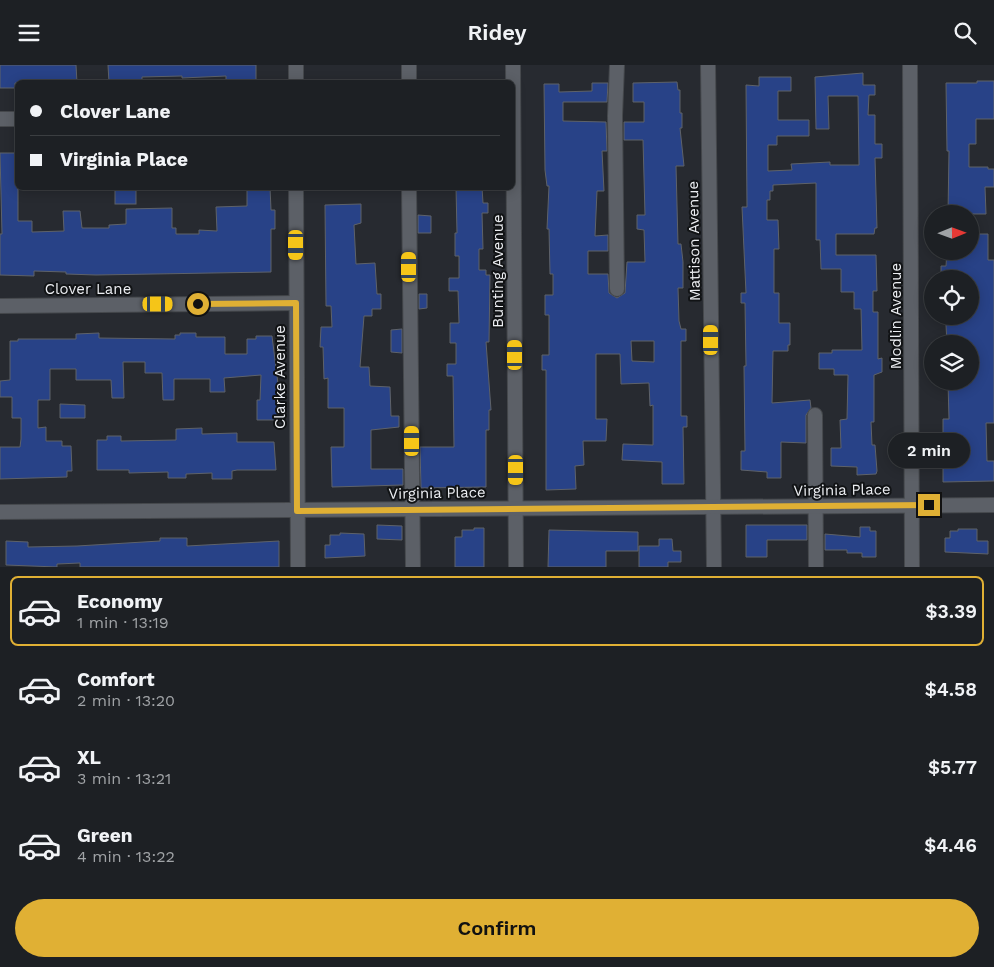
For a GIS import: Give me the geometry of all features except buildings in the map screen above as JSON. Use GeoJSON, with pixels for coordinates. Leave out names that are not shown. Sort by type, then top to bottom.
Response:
{"type":"FeatureCollection","features":[{"type":"Feature","properties":{"kind":"street"},"geometry":{"type":"LineString","coordinates":[[296,65],[296,80]]}},
{"type":"Feature","properties":{"kind":"street"},"geometry":{"type":"LineString","coordinates":[[409,65],[409,80]]}},
{"type":"Feature","properties":{"kind":"street","name":"Bunting Avenue"},"geometry":{"type":"LineString","coordinates":[[513,65],[513,80]]}},
{"type":"Feature","properties":{"kind":"street"},"geometry":{"type":"LineString","coordinates":[[616,65],[617,289]]}},
{"type":"Feature","properties":{"kind":"street","name":"Mattison Avenue"},"geometry":{"type":"LineString","coordinates":[[708,65],[714,567]]}},
{"type":"Feature","properties":{"kind":"street","name":"Modlin Avenue"},"geometry":{"type":"LineString","coordinates":[[910,65],[912,567]]}},
{"type":"Feature","properties":{"kind":"street"},"geometry":{"type":"LineString","coordinates":[[0,119],[15,119]]}},
{"type":"Feature","properties":{"kind":"street","name":"Clarke Avenue"},"geometry":{"type":"LineString","coordinates":[[296,190],[298,567]]}},
{"type":"Feature","properties":{"kind":"street"},"geometry":{"type":"LineString","coordinates":[[409,190],[413,567]]}},
{"type":"Feature","properties":{"kind":"street","name":"Bunting Avenue"},"geometry":{"type":"LineString","coordinates":[[514,190],[516,567]]}},
{"type":"Feature","properties":{"kind":"street","name":"Clover Lane"},"geometry":{"type":"LineString","coordinates":[[0,306],[296,303]]}},
{"type":"Feature","properties":{"kind":"street"},"geometry":{"type":"LineString","coordinates":[[815,415],[816,567]]}},
{"type":"Feature","properties":{"kind":"street","name":"Virginia Place"},"geometry":{"type":"LineString","coordinates":[[0,512],[994,505]]}},
{"type":"Feature","properties":{"kind":"route"},"geometry":{"type":"LineString","coordinates":[[198,304],[296,303],[297,511],[929,505]]}}]}
